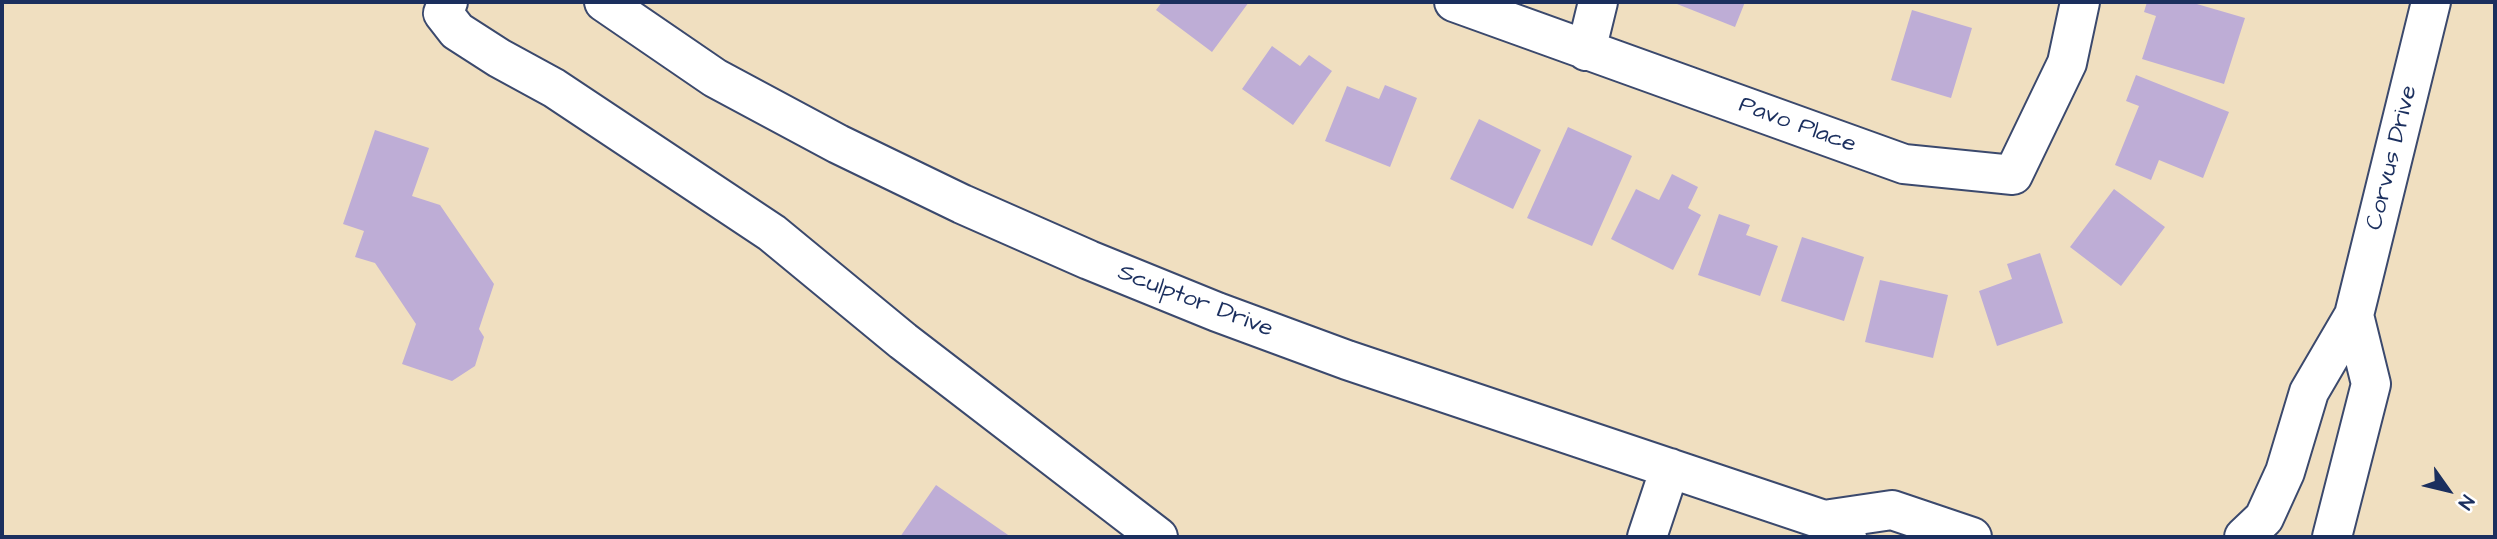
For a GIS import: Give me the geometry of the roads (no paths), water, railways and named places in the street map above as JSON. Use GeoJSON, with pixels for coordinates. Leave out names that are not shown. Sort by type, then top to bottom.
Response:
{"type":"FeatureCollection","features":[{"type":"Feature","properties":{"kind":"street"},"geometry":{"type":"LineString","coordinates":[[448,2],[443,13],[457,31],[554,88],[772,233],[902,341],[1158,537]]}},
{"type":"Feature","properties":{"kind":"street","name":"Sculptor Drive"},"geometry":{"type":"LineString","coordinates":[[604,2],[715,78],[776,111],[962,204],[1217,312],[1347,360],[1670,468],[1835,529],[1892,510],[1972,537]]}},
{"type":"Feature","properties":{"kind":"street","name":"Pavo Place"},"geometry":{"type":"LineString","coordinates":[[1454,2],[1904,164],[2013,175],[2067,64],[2080,2]]}},
{"type":"Feature","properties":{"kind":"street"},"geometry":{"type":"LineString","coordinates":[[1586,51],[1598,2]]}},
{"type":"Feature","properties":{"kind":"street","name":"Corvus Drive"},"geometry":{"type":"LineString","coordinates":[[2244,537],[2264,518],[2285,472],[2309,391],[2354,315],[2431,2]]}},
{"type":"Feature","properties":{"kind":"street","name":"Corvus Drive"},"geometry":{"type":"LineString","coordinates":[[2332,537],[2371,384],[2354,315]]}},
{"type":"Feature","properties":{"kind":"street"},"geometry":{"type":"LineString","coordinates":[[1647,537],[1670,468]]}}]}
